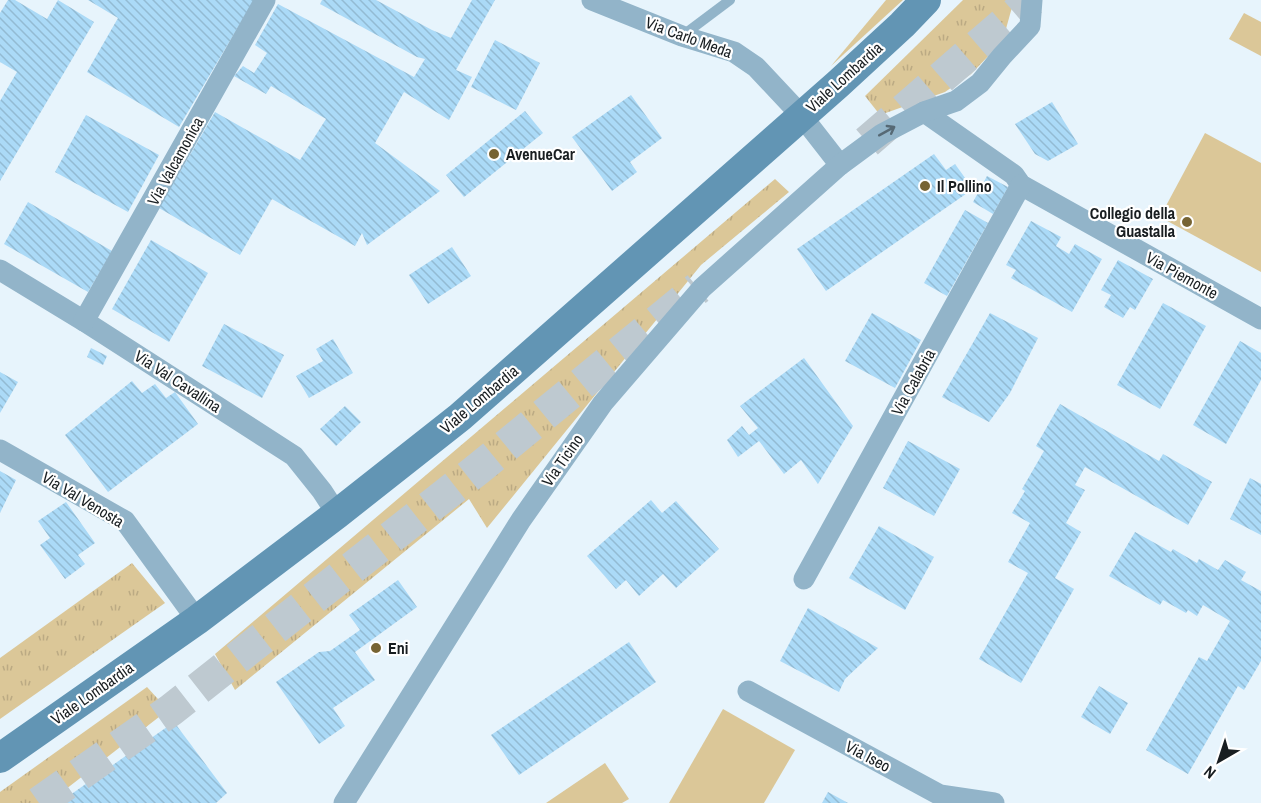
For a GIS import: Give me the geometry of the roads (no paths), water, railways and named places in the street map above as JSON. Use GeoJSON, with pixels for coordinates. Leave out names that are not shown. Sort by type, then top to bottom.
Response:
{"type":"FeatureCollection","features":[{"type":"Feature","properties":{"kind":"street","name":"Via Valcamonica"},"geometry":{"type":"LineString","coordinates":[[84,321],[265,0]]}},
{"type":"Feature","properties":{"kind":"street","name":"Via Carlo Meda"},"geometry":{"type":"LineString","coordinates":[[592,0],[682,36],[734,52],[756,67],[801,115],[840,165]]}},
{"type":"Feature","properties":{"kind":"street","name":"Viale Lombardia"},"geometry":{"type":"LineString","coordinates":[[0,758],[197,620],[460,417],[838,84],[926,0]]}},
{"type":"Feature","properties":{"kind":"street","name":"Via Ticino"},"geometry":{"type":"LineString","coordinates":[[344,803],[521,519],[603,403],[702,288],[840,165],[882,134],[924,112],[956,101],[980,83],[1030,26],[1032,0]]}},
{"type":"Feature","properties":{"kind":"street","name":"Via Piemonte"},"geometry":{"type":"LineString","coordinates":[[924,112],[1014,175],[1021,185],[1261,319]]}},
{"type":"Feature","properties":{"kind":"street","name":"Via Calabria"},"geometry":{"type":"LineString","coordinates":[[804,579],[1021,185]]}},
{"type":"Feature","properties":{"kind":"street","name":"Via Val Cavallina"},"geometry":{"type":"LineString","coordinates":[[0,270],[84,321],[294,456],[337,514]]}},
{"type":"Feature","properties":{"kind":"street","name":"Via Val Venosta"},"geometry":{"type":"LineString","coordinates":[[0,450],[125,521],[197,620]]}},
{"type":"Feature","properties":{"kind":"street","name":"Via Iseo"},"geometry":{"type":"LineString","coordinates":[[748,691],[940,795],[992,802]]}},
{"type":"Feature","properties":{"kind":"lane"},"geometry":{"type":"LineString","coordinates":[[682,36],[730,0]]}},
{"type":"Feature","properties":{"kind":"tunnel"},"geometry":{"type":"LineString","coordinates":[[867,142],[1031,0]]}},
{"type":"Feature","properties":{"kind":"tunnel"},"geometry":{"type":"LineString","coordinates":[[39,803],[171,710],[478,469],[698,288]]}},
{"type":"Feature","properties":{"kind":"place","name":"AvenueCar"},"geometry":{"type":"Point","coordinates":[494,154]}},
{"type":"Feature","properties":{"kind":"place","name":"Il Pollino"},"geometry":{"type":"Point","coordinates":[925,186]}},
{"type":"Feature","properties":{"kind":"place","name":"Collegio della Guastalla"},"geometry":{"type":"Point","coordinates":[1187,222]}},
{"type":"Feature","properties":{"kind":"place","name":"Eni"},"geometry":{"type":"Point","coordinates":[376,648]}}]}
